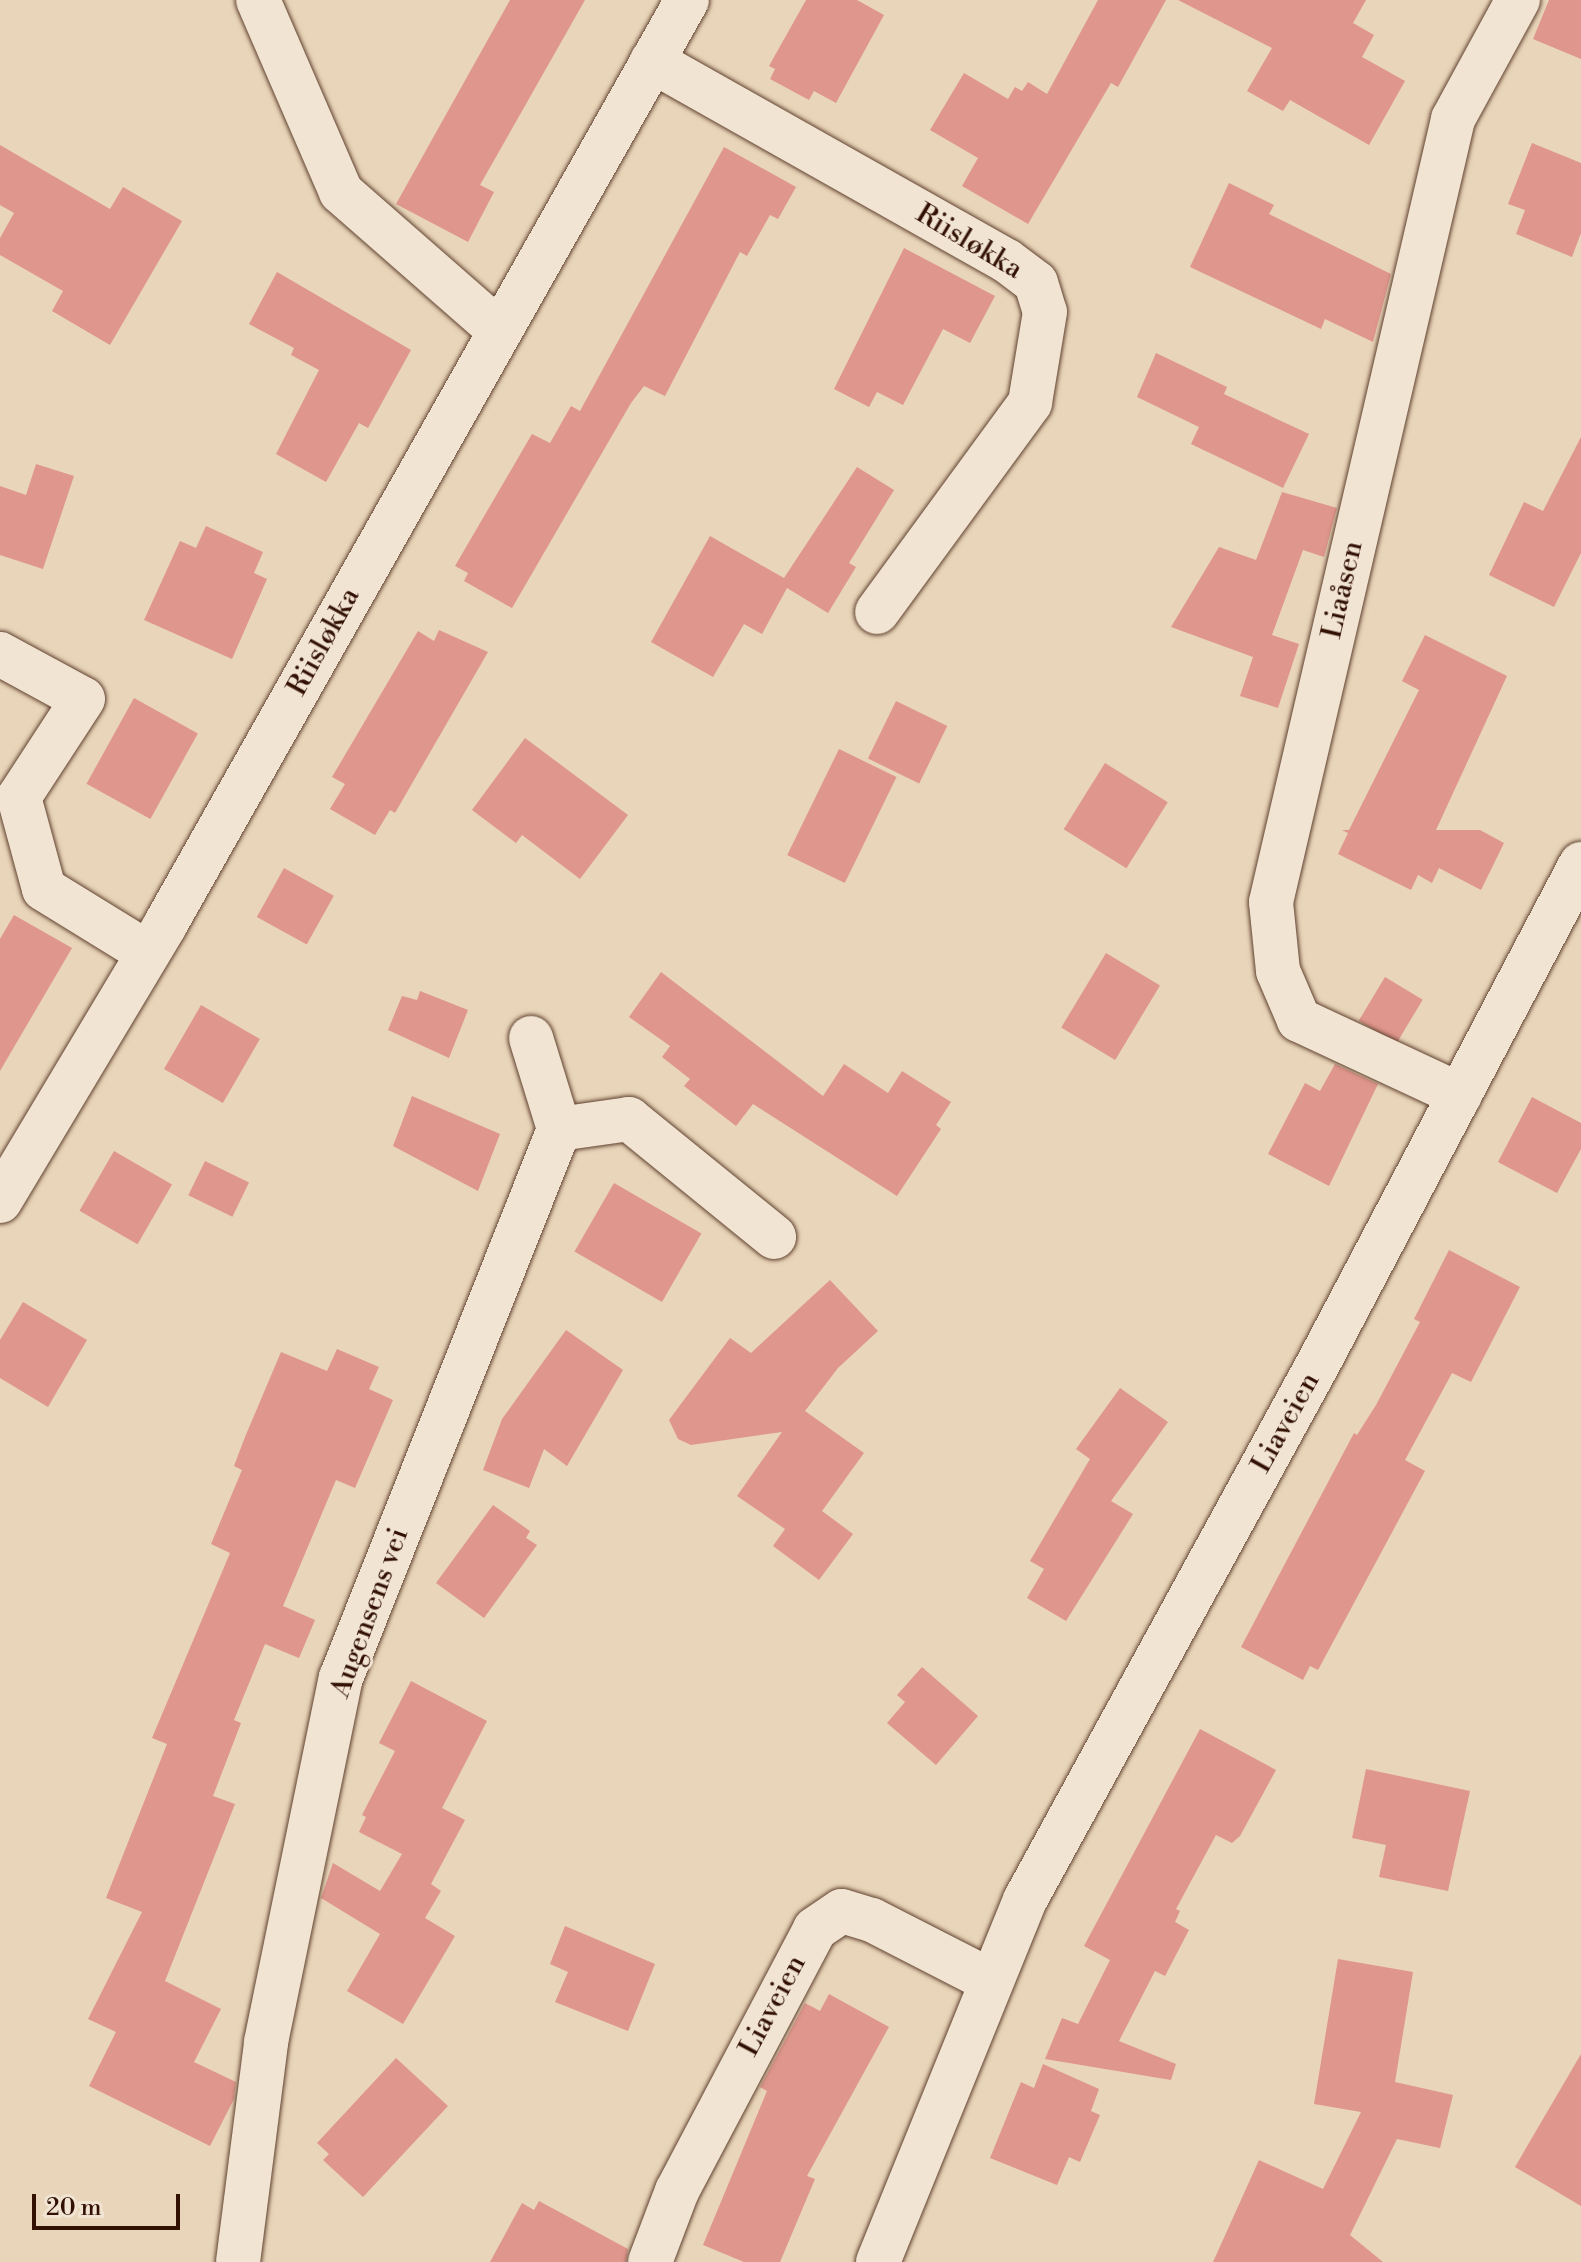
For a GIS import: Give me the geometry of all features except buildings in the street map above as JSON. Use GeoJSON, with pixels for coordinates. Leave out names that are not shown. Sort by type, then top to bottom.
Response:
{"type":"FeatureCollection","features":[{"type":"Feature","properties":{"kind":"street"},"geometry":{"type":"LineString","coordinates":[[258,0],[341,192],[500,331]]}},
{"type":"Feature","properties":{"kind":"street","name":"Riisløkka"},"geometry":{"type":"LineString","coordinates":[[0,1201],[148,953],[687,0]]}},
{"type":"Feature","properties":{"kind":"street","name":"Liaåsen"},"geometry":{"type":"LineString","coordinates":[[1460,1095],[1299,1020],[1278,971],[1271,902],[1453,119],[1518,0]]}},
{"type":"Feature","properties":{"kind":"street","name":"Riisløkka"},"geometry":{"type":"LineString","coordinates":[[652,61],[1007,261],[1036,283],[1045,312],[1030,403],[877,612]]}},
{"type":"Feature","properties":{"kind":"street"},"geometry":{"type":"LineString","coordinates":[[0,654],[83,699],[19,797],[44,889],[148,953]]}},
{"type":"Feature","properties":{"kind":"street","name":"Liaveien"},"geometry":{"type":"LineString","coordinates":[[878,2262],[1025,1900],[1460,1095],[1581,864]]}},
{"type":"Feature","properties":{"kind":"street"},"geometry":{"type":"LineString","coordinates":[[531,1038],[559,1129],[629,1119],[774,1237]]}},
{"type":"Feature","properties":{"kind":"street","name":"Augensens vei"},"geometry":{"type":"LineString","coordinates":[[238,2262],[266,2042],[341,1678],[559,1129]]}},
{"type":"Feature","properties":{"kind":"street","name":"Liaveien"},"geometry":{"type":"LineString","coordinates":[[650,2262],[677,2191],[815,1929],[842,1911],[872,1920],[991,1981]]}}]}
